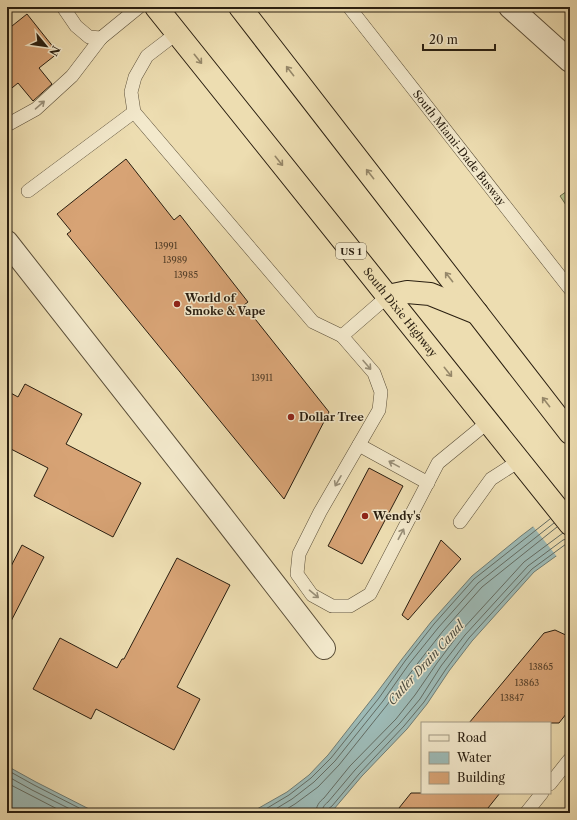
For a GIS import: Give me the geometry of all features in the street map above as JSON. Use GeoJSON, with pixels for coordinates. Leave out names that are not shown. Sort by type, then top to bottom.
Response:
{"type":"FeatureCollection","features":[{"type":"Feature","properties":{"kind":"highway","name":"South Dixie Highway"},"geometry":{"type":"LineString","coordinates":[[156,7],[570,524]]}},
{"type":"Feature","properties":{"kind":"highway"},"geometry":{"type":"LineString","coordinates":[[240,7],[570,432]]}},
{"type":"Feature","properties":{"kind":"highway"},"geometry":{"type":"LineString","coordinates":[[388,296],[407,292],[430,294],[478,314]]}},
{"type":"Feature","properties":{"kind":"street"},"geometry":{"type":"LineString","coordinates":[[510,7],[570,61]]}},
{"type":"Feature","properties":{"kind":"street"},"geometry":{"type":"LineString","coordinates":[[7,242],[324,648]]}},
{"type":"Feature","properties":{"kind":"lane"},"geometry":{"type":"LineString","coordinates":[[63,7],[76,26],[89,37],[101,38]]}},
{"type":"Feature","properties":{"kind":"lane"},"geometry":{"type":"LineString","coordinates":[[7,126],[36,109],[72,76],[101,38],[139,7]]}},
{"type":"Feature","properties":{"kind":"lane","name":"South Miami-Dade Busway"},"geometry":{"type":"LineString","coordinates":[[349,7],[570,289]]}},
{"type":"Feature","properties":{"kind":"lane"},"geometry":{"type":"LineString","coordinates":[[177,33],[147,56],[134,77],[131,92],[134,112],[314,322],[342,336],[374,373],[381,392],[379,410],[320,512],[299,554],[297,574],[312,595],[332,606],[350,606],[370,594],[438,463],[488,422]]}},
{"type":"Feature","properties":{"kind":"lane"},"geometry":{"type":"LineString","coordinates":[[28,191],[134,112]]}},
{"type":"Feature","properties":{"kind":"lane"},"geometry":{"type":"LineString","coordinates":[[342,336],[388,296]]}},
{"type":"Feature","properties":{"kind":"lane"},"geometry":{"type":"LineString","coordinates":[[359,445],[428,483]]}},
{"type":"Feature","properties":{"kind":"lane"},"geometry":{"type":"LineString","coordinates":[[460,522],[491,479],[519,461]]}},
{"type":"Feature","properties":{"kind":"lane"},"geometry":{"type":"LineString","coordinates":[[274,585],[297,574]]}},
{"type":"Feature","properties":{"kind":"lane"},"geometry":{"type":"LineString","coordinates":[[551,783],[570,760]]}},
{"type":"Feature","properties":{"kind":"lane"},"geometry":{"type":"LineString","coordinates":[[526,813],[541,794]]}},
{"type":"Feature","properties":{"kind":"green space"},"geometry":{"type":"Polygon","coordinates":[[[570,189],[570,211],[560,196],[570,189]]]}},
{"type":"Feature","properties":{"kind":"water","name":"Cutler Drain Canal"},"geometry":{"type":"Polygon","coordinates":[[[570,499],[570,546],[534,572],[472,641],[449,671],[427,704],[407,729],[362,776],[334,809],[329,813],[250,813],[287,792],[309,775],[328,755],[431,622],[472,576],[570,499]]]}},
{"type":"Feature","properties":{"kind":"water"},"geometry":{"type":"Polygon","coordinates":[[[7,766],[36,782],[97,813],[7,813],[7,766]]]}},
{"type":"Feature","properties":{"kind":"pier"},"geometry":{"type":"Polygon","coordinates":[[[569,497],[570,549],[558,558],[532,525],[569,497]]]}},
{"type":"Feature","properties":{"kind":"building"},"geometry":{"type":"Polygon","coordinates":[[[27,14],[58,53],[39,68],[52,84],[33,101],[18,83],[7,92],[7,30],[27,14]]]}},
{"type":"Feature","properties":{"kind":"building"},"geometry":{"type":"Polygon","coordinates":[[[126,159],[174,220],[180,215],[248,302],[244,305],[329,412],[284,499],[67,234],[71,231],[57,214],[126,159]]]}},
{"type":"Feature","properties":{"kind":"building"},"geometry":{"type":"Polygon","coordinates":[[[25,384],[82,414],[66,444],[141,483],[113,537],[34,496],[48,468],[7,447],[7,391],[18,397],[25,384]]]}},
{"type":"Feature","properties":{"kind":"building","name":"Wendy's"},"geometry":{"type":"Polygon","coordinates":[[[369,468],[403,486],[362,564],[328,546],[369,468]]]}},
{"type":"Feature","properties":{"kind":"building"},"geometry":{"type":"Polygon","coordinates":[[[441,540],[461,559],[408,620],[402,615],[441,540]]]}},
{"type":"Feature","properties":{"kind":"building"},"geometry":{"type":"Polygon","coordinates":[[[22,545],[44,557],[7,629],[7,574],[22,545]]]}},
{"type":"Feature","properties":{"kind":"building"},"geometry":{"type":"Polygon","coordinates":[[[177,558],[230,585],[177,687],[200,699],[174,750],[96,709],[91,719],[33,689],[60,638],[117,668],[122,659],[124,659],[177,558]]]}},
{"type":"Feature","properties":{"kind":"building"},"geometry":{"type":"Polygon","coordinates":[[[555,630],[570,637],[570,709],[559,723],[470,722],[544,633],[555,630]]]}},
{"type":"Feature","properties":{"kind":"building"},"geometry":{"type":"Polygon","coordinates":[[[411,793],[499,794],[484,813],[395,813],[411,793]]]}},
{"type":"Feature","properties":{"kind":"place","name":"World of Smoke & Vape"},"geometry":{"type":"Point","coordinates":[177,304]}},
{"type":"Feature","properties":{"kind":"place","name":"Dollar Tree"},"geometry":{"type":"Point","coordinates":[291,417]}},
{"type":"Feature","properties":{"kind":"place","name":"Wendy's"},"geometry":{"type":"Point","coordinates":[365,516]}}]}
